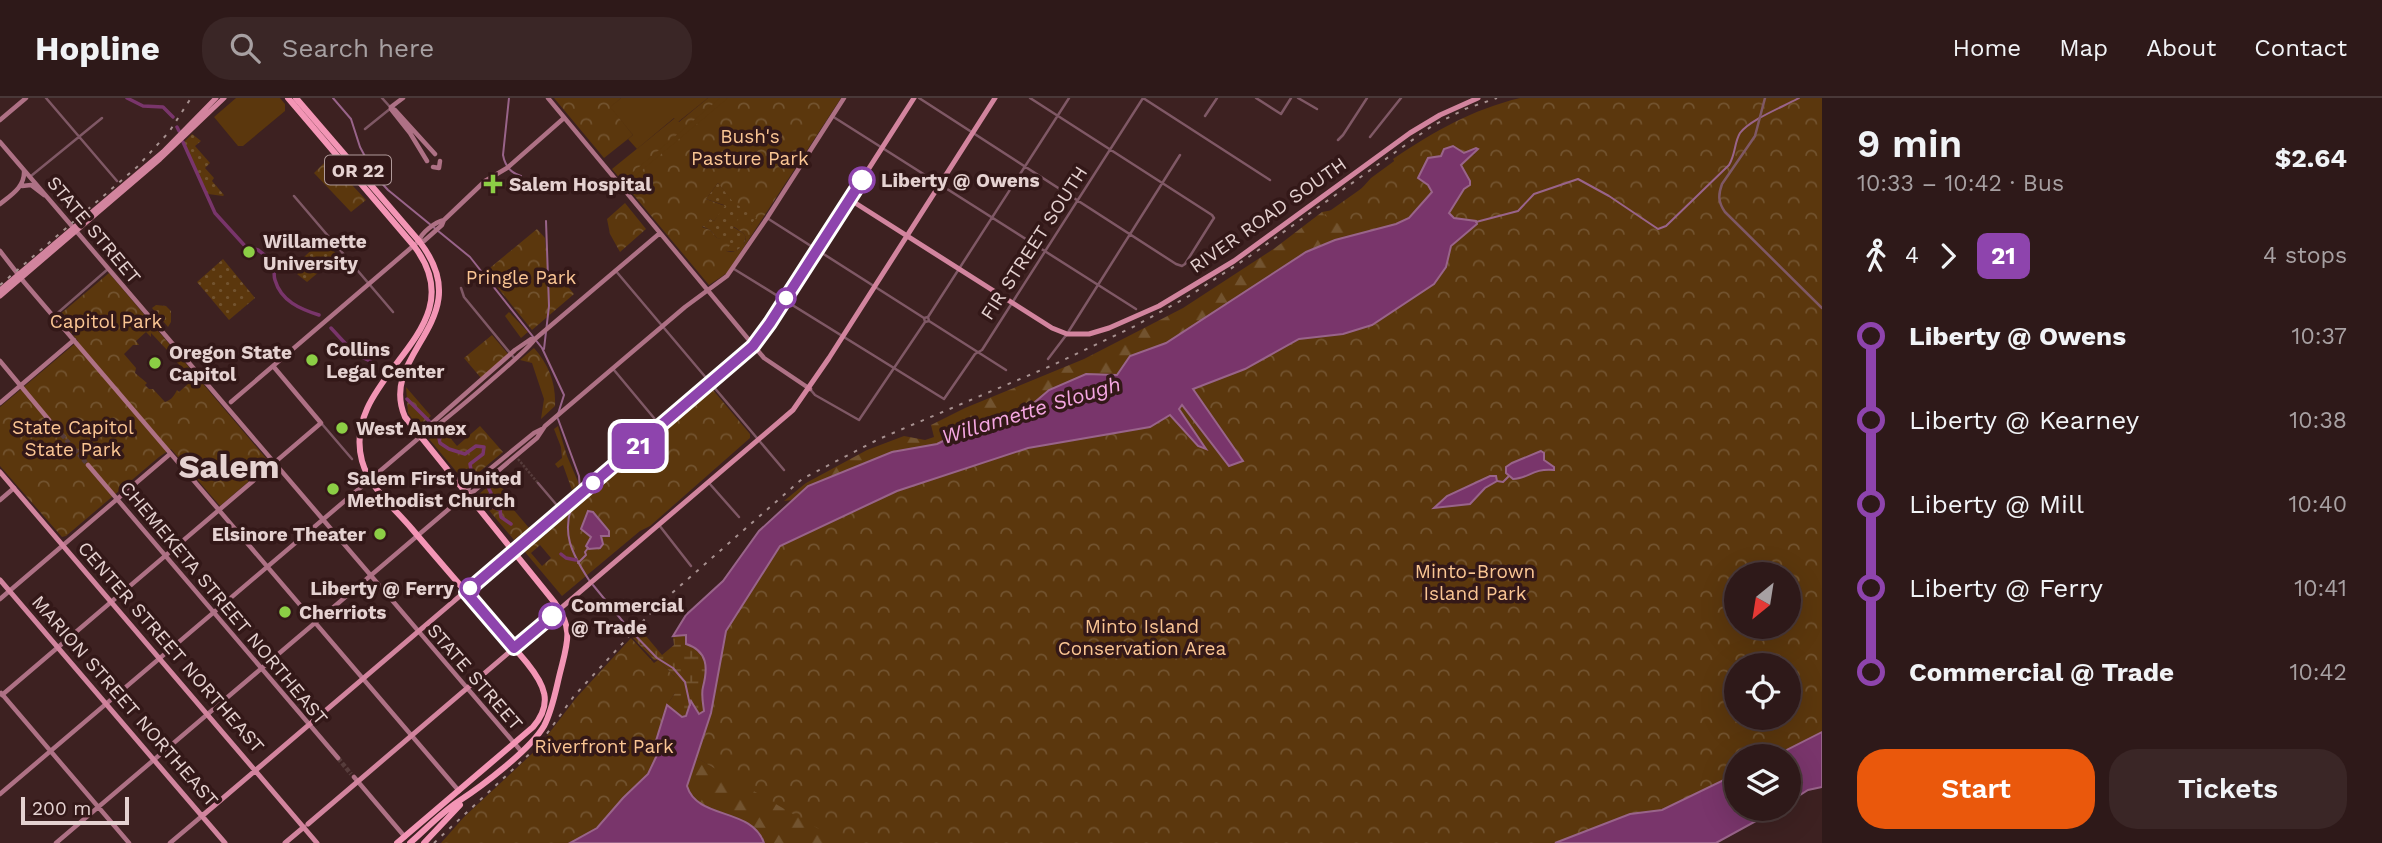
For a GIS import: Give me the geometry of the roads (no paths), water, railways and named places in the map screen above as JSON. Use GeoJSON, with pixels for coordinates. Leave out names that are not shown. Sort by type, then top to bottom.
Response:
{"type":"FeatureCollection","features":[{"type":"Feature","properties":{"kind":"highway","name":"OR 22"},"geometry":{"type":"LineString","coordinates":[[288,98],[433,261],[439,288],[438,305],[432,324],[411,359],[401,388],[402,412],[561,612]]}},
{"type":"Feature","properties":{"kind":"highway","name":"OR 22"},"geometry":{"type":"LineString","coordinates":[[296,98],[417,243],[428,267],[432,285],[431,304],[422,328],[377,389],[364,418],[360,443],[362,461],[370,479],[514,648],[540,680],[545,694],[538,722],[407,840],[397,843]]}},
{"type":"Feature","properties":{"kind":"highway"},"geometry":{"type":"LineString","coordinates":[[424,843],[465,798],[536,738],[545,723],[567,647],[568,634],[561,612]]}},
{"type":"Feature","properties":{"kind":"highway"},"geometry":{"type":"LineString","coordinates":[[407,840],[465,798]]}},
{"type":"Feature","properties":{"kind":"main road"},"geometry":{"type":"LineString","coordinates":[[202,816],[753,346],[916,98]]}},
{"type":"Feature","properties":{"kind":"main road"},"geometry":{"type":"LineString","coordinates":[[285,843],[321,812],[354,777],[411,735],[561,612],[580,590],[793,410],[843,337],[995,98]]}},
{"type":"Feature","properties":{"kind":"main road","name":"RIVER ROAD SOUTH"},"geometry":{"type":"LineString","coordinates":[[1067,334],[1084,335],[1102,330],[1152,309],[1195,286],[1260,243],[1410,133],[1440,115],[1478,98]]}},
{"type":"Feature","properties":{"kind":"main road"},"geometry":{"type":"LineString","coordinates":[[0,293],[75,230],[217,100]]}},
{"type":"Feature","properties":{"kind":"main road"},"geometry":{"type":"LineString","coordinates":[[849,200],[1052,328],[1067,334]]}},
{"type":"Feature","properties":{"kind":"main road","name":"CENTER STREET NORTHEAST"},"geometry":{"type":"LineString","coordinates":[[0,472],[256,771],[306,825],[317,843]]}},
{"type":"Feature","properties":{"kind":"main road","name":"MARION STREET NORTHEAST"},"geometry":{"type":"LineString","coordinates":[[0,580],[225,843]]}},
{"type":"Feature","properties":{"kind":"street"},"geometry":{"type":"LineString","coordinates":[[0,120],[26,98]]}},
{"type":"Feature","properties":{"kind":"street"},"geometry":{"type":"LineString","coordinates":[[46,98],[117,181]]}},
{"type":"Feature","properties":{"kind":"street"},"geometry":{"type":"LineString","coordinates":[[382,98],[427,161]]}},
{"type":"Feature","properties":{"kind":"street"},"geometry":{"type":"LineString","coordinates":[[365,129],[403,98]]}},
{"type":"Feature","properties":{"kind":"street"},"geometry":{"type":"LineString","coordinates":[[548,98],[767,361],[811,386],[813,394],[858,420],[927,320],[1069,98]]}},
{"type":"Feature","properties":{"kind":"street"},"geometry":{"type":"LineString","coordinates":[[467,493],[470,486],[734,268],[844,98]]}},
{"type":"Feature","properties":{"kind":"street"},"geometry":{"type":"LineString","coordinates":[[916,98],[1130,234],[1182,266],[1185,264],[1214,218],[1030,98]]}},
{"type":"Feature","properties":{"kind":"street"},"geometry":{"type":"LineString","coordinates":[[1143,98],[1270,180]]}},
{"type":"Feature","properties":{"kind":"street","name":"FIR STREET SOUTH"},"geometry":{"type":"LineString","coordinates":[[893,368],[944,399],[982,350],[1143,98]]}},
{"type":"Feature","properties":{"kind":"street"},"geometry":{"type":"LineString","coordinates":[[1205,116],[1217,98]]}},
{"type":"Feature","properties":{"kind":"street"},"geometry":{"type":"LineString","coordinates":[[1255,98],[1281,114],[1291,98]]}},
{"type":"Feature","properties":{"kind":"street"},"geometry":{"type":"LineString","coordinates":[[1298,98],[1317,109]]}},
{"type":"Feature","properties":{"kind":"street"},"geometry":{"type":"LineString","coordinates":[[1338,140],[1367,98]]}},
{"type":"Feature","properties":{"kind":"street"},"geometry":{"type":"LineString","coordinates":[[1370,137],[1401,98]]}},
{"type":"Feature","properties":{"kind":"street"},"geometry":{"type":"LineString","coordinates":[[1765,98],[1752,141],[1722,184],[1719,202],[1725,212],[1822,308]]}},
{"type":"Feature","properties":{"kind":"street"},"geometry":{"type":"LineString","coordinates":[[391,108],[435,154]]}},
{"type":"Feature","properties":{"kind":"street"},"geometry":{"type":"LineString","coordinates":[[832,116],[1136,309]]}},
{"type":"Feature","properties":{"kind":"street"},"geometry":{"type":"LineString","coordinates":[[31,176],[102,118]]}},
{"type":"Feature","properties":{"kind":"street"},"geometry":{"type":"LineString","coordinates":[[226,406],[417,243],[420,237],[427,235],[485,181],[501,172],[564,118]]}},
{"type":"Feature","properties":{"kind":"street","name":"STATE STREET"},"geometry":{"type":"LineString","coordinates":[[0,142],[521,751]]}},
{"type":"Feature","properties":{"kind":"street"},"geometry":{"type":"LineString","coordinates":[[1048,359],[1067,334],[1180,155]]}},
{"type":"Feature","properties":{"kind":"street"},"geometry":{"type":"LineString","coordinates":[[433,167],[439,167],[440,161]]}},
{"type":"Feature","properties":{"kind":"street"},"geometry":{"type":"LineString","coordinates":[[0,204],[21,186],[25,179],[24,171]]}},
{"type":"Feature","properties":{"kind":"street"},"geometry":{"type":"LineString","coordinates":[[21,186],[31,185],[47,197]]}},
{"type":"Feature","properties":{"kind":"street"},"geometry":{"type":"LineString","coordinates":[[294,196],[393,312]]}},
{"type":"Feature","properties":{"kind":"street"},"geometry":{"type":"LineString","coordinates":[[767,218],[1006,370]]}},
{"type":"Feature","properties":{"kind":"street"},"geometry":{"type":"LineString","coordinates":[[0,794],[660,233]]}},
{"type":"Feature","properties":{"kind":"street"},"geometry":{"type":"LineString","coordinates":[[0,251],[53,317],[459,791]]}},
{"type":"Feature","properties":{"kind":"street"},"geometry":{"type":"LineString","coordinates":[[734,268],[893,368]]}},
{"type":"Feature","properties":{"kind":"street"},"geometry":{"type":"LineString","coordinates":[[53,317],[108,270]]}},
{"type":"Feature","properties":{"kind":"street"},"geometry":{"type":"LineString","coordinates":[[615,270],[785,470]]}},
{"type":"Feature","properties":{"kind":"street"},"geometry":{"type":"LineString","coordinates":[[461,288],[464,297],[513,356]]}},
{"type":"Feature","properties":{"kind":"street"},"geometry":{"type":"LineString","coordinates":[[0,403],[74,340]]}},
{"type":"Feature","properties":{"kind":"street"},"geometry":{"type":"LineString","coordinates":[[0,362],[49,420]]}},
{"type":"Feature","properties":{"kind":"street"},"geometry":{"type":"LineString","coordinates":[[273,366],[352,459]]}},
{"type":"Feature","properties":{"kind":"street"},"geometry":{"type":"LineString","coordinates":[[613,369],[662,426]]}},
{"type":"Feature","properties":{"kind":"street"},"geometry":{"type":"LineString","coordinates":[[129,843],[1,694],[321,423]]}},
{"type":"Feature","properties":{"kind":"street"},"geometry":{"type":"LineString","coordinates":[[56,843],[467,493],[474,491],[516,457],[540,435],[542,429]]}},
{"type":"Feature","properties":{"kind":"street"},"geometry":{"type":"LineString","coordinates":[[0,599],[170,454]]}},
{"type":"Feature","properties":{"kind":"street","name":"CHEMEKETA STREET NORTHEAST"},"geometry":{"type":"LineString","coordinates":[[88,466],[338,758]]}},
{"type":"Feature","properties":{"kind":"street"},"geometry":{"type":"LineString","coordinates":[[709,482],[739,517]]}},
{"type":"Feature","properties":{"kind":"street"},"geometry":{"type":"LineString","coordinates":[[538,483],[556,504],[559,512]]}},
{"type":"Feature","properties":{"kind":"street"},"geometry":{"type":"LineString","coordinates":[[0,500],[14,488]]}},
{"type":"Feature","properties":{"kind":"street"},"geometry":{"type":"LineString","coordinates":[[659,525],[691,566]]}},
{"type":"Feature","properties":{"kind":"street"},"geometry":{"type":"LineString","coordinates":[[321,618],[324,633]]}},
{"type":"Feature","properties":{"kind":"street"},"geometry":{"type":"LineString","coordinates":[[354,777],[407,840]]}},
{"type":"Feature","properties":{"kind":"street"},"geometry":{"type":"LineString","coordinates":[[170,843],[202,816]]}},
{"type":"Feature","properties":{"kind":"water"},"geometry":{"type":"Polygon","coordinates":[[[1453,146],[1464,153],[1478,149],[1461,165],[1470,185],[1464,189],[1449,213],[1454,218],[1476,221],[1477,224],[1451,246],[1446,267],[1434,284],[1372,325],[1343,334],[1299,339],[1245,369],[1193,389],[1243,461],[1229,466],[1182,405],[1179,409],[1206,449],[1198,446],[1170,415],[1150,427],[1028,448],[897,491],[780,546],[726,631],[711,713],[687,786],[693,797],[702,804],[748,824],[758,832],[764,843],[570,843],[597,828],[648,774],[657,755],[655,744],[667,705],[682,717],[686,716],[691,701],[699,714],[704,711],[702,693],[706,673],[705,661],[699,651],[686,644],[686,635],[673,636],[686,615],[723,581],[759,531],[808,486],[892,452],[937,444],[974,426],[1029,407],[1049,390],[1086,374],[1117,375],[1130,356],[1166,343],[1306,252],[1335,240],[1409,218],[1432,192],[1428,185],[1418,178],[1428,158],[1441,156],[1444,149],[1453,146]]]}},
{"type":"Feature","properties":{"kind":"water"},"geometry":{"type":"Polygon","coordinates":[[[1541,451],[1544,453],[1544,460],[1554,467],[1554,470],[1513,479],[1506,473],[1506,467],[1512,463],[1541,451]]]}},
{"type":"Feature","properties":{"kind":"water"},"geometry":{"type":"Polygon","coordinates":[[[1490,476],[1496,476],[1497,481],[1485,488],[1470,504],[1434,508],[1447,496],[1490,476]]]}},
{"type":"Feature","properties":{"kind":"water"},"geometry":{"type":"Polygon","coordinates":[[[588,511],[593,512],[609,531],[609,536],[601,536],[603,544],[600,548],[589,549],[586,546],[591,537],[581,529],[588,511]]]}},
{"type":"Feature","properties":{"kind":"water"},"geometry":{"type":"Polygon","coordinates":[[[1822,732],[1822,787],[1801,794],[1801,744],[1798,744],[1822,732]]]}},
{"type":"Feature","properties":{"kind":"water"},"geometry":{"type":"Polygon","coordinates":[[[1724,780],[1724,821],[1756,821],[1716,843],[1555,843],[1630,814],[1662,810],[1724,780]]]}},
{"type":"Feature","properties":{"kind":"waterway"},"geometry":{"type":"LineString","coordinates":[[127,98],[143,106],[163,107],[173,117]]}},
{"type":"Feature","properties":{"kind":"waterway"},"geometry":{"type":"LineString","coordinates":[[333,98],[351,119],[360,147],[376,177],[388,190],[470,257],[542,348],[564,395],[558,414]]}},
{"type":"Feature","properties":{"kind":"waterway"},"geometry":{"type":"LineString","coordinates":[[509,98],[503,155],[509,168],[521,176]]}},
{"type":"Feature","properties":{"kind":"waterway","name":"Willamette Slough"},"geometry":{"type":"LineString","coordinates":[[1476,222],[1518,211],[1534,194],[1578,179],[1658,229],[1666,226],[1729,165],[1738,137],[1745,128],[1799,98]]}},
{"type":"Feature","properties":{"kind":"waterway"},"geometry":{"type":"LineString","coordinates":[[177,127],[179,131]]}},
{"type":"Feature","properties":{"kind":"waterway"},"geometry":{"type":"LineString","coordinates":[[183,142],[215,213],[245,246],[258,250],[275,263],[275,280],[287,299],[298,307],[319,315]]}},
{"type":"Feature","properties":{"kind":"waterway"},"geometry":{"type":"LineString","coordinates":[[544,349],[549,306],[546,221]]}},
{"type":"Feature","properties":{"kind":"waterway"},"geometry":{"type":"LineString","coordinates":[[331,328],[355,354],[374,365]]}},
{"type":"Feature","properties":{"kind":"waterway"},"geometry":{"type":"LineString","coordinates":[[407,399],[430,422]]}},
{"type":"Feature","properties":{"kind":"waterway"},"geometry":{"type":"LineString","coordinates":[[558,419],[579,476],[580,490]]}},
{"type":"Feature","properties":{"kind":"waterway"},"geometry":{"type":"LineString","coordinates":[[437,429],[440,443],[449,449],[465,454],[476,446],[484,447],[483,454],[470,464],[471,470],[478,476]]}},
{"type":"Feature","properties":{"kind":"waterway"},"geometry":{"type":"LineString","coordinates":[[1497,481],[1503,482],[1509,476]]}},
{"type":"Feature","properties":{"kind":"waterway"},"geometry":{"type":"LineString","coordinates":[[487,485],[491,493],[489,496]]}},
{"type":"Feature","properties":{"kind":"waterway"},"geometry":{"type":"LineString","coordinates":[[574,501],[568,533],[573,552],[589,580]]}},
{"type":"Feature","properties":{"kind":"waterway"},"geometry":{"type":"LineString","coordinates":[[490,506],[500,510],[501,517],[511,524]]}},
{"type":"Feature","properties":{"kind":"waterway"},"geometry":{"type":"LineString","coordinates":[[578,563],[586,555],[588,548]]}},
{"type":"Feature","properties":{"kind":"waterway"},"geometry":{"type":"LineString","coordinates":[[561,554],[576,560]]}},
{"type":"Feature","properties":{"kind":"waterway"},"geometry":{"type":"LineString","coordinates":[[593,585],[629,629],[685,682],[690,705]]}},
{"type":"Feature","properties":{"kind":"tunnel"},"geometry":{"type":"LineString","coordinates":[[49,420],[88,465]]}},
{"type":"Feature","properties":{"kind":"tunnel"},"geometry":{"type":"LineString","coordinates":[[518,459],[538,483]]}},
{"type":"Feature","properties":{"kind":"tunnel"},"geometry":{"type":"LineString","coordinates":[[338,758],[351,774]]}},
{"type":"Feature","properties":{"kind":"railway"},"geometry":{"type":"LineString","coordinates":[[0,285],[137,167],[169,132],[191,98]]}},
{"type":"Feature","properties":{"kind":"railway"},"geometry":{"type":"LineString","coordinates":[[434,843],[538,746],[574,696],[656,607],[802,479],[879,439],[1053,365],[1135,326],[1189,296],[1250,256],[1432,126],[1465,109],[1497,98]]}},
{"type":"Feature","properties":{"kind":"place","name":"Liberty @ Owens"},"geometry":{"type":"Point","coordinates":[862,180]}},
{"type":"Feature","properties":{"kind":"place","name":"Salem Hospital"},"geometry":{"type":"Point","coordinates":[493,184]}},
{"type":"Feature","properties":{"kind":"place","name":"Willamette University"},"geometry":{"type":"Point","coordinates":[249,252]}},
{"type":"Feature","properties":{"kind":"place","name":"Collins Legal Center"},"geometry":{"type":"Point","coordinates":[312,360]}},
{"type":"Feature","properties":{"kind":"place","name":"Oregon State Capitol"},"geometry":{"type":"Point","coordinates":[155,363]}},
{"type":"Feature","properties":{"kind":"place","name":"West Annex"},"geometry":{"type":"Point","coordinates":[342,428]}},
{"type":"Feature","properties":{"kind":"place","name":"Salem First United Methodist Church"},"geometry":{"type":"Point","coordinates":[333,489]}},
{"type":"Feature","properties":{"kind":"place","name":"Elsinore Theater"},"geometry":{"type":"Point","coordinates":[380,534]}},
{"type":"Feature","properties":{"kind":"place","name":"Liberty @ Ferry"},"geometry":{"type":"Point","coordinates":[470,588]}},
{"type":"Feature","properties":{"kind":"place","name":"Cherriots"},"geometry":{"type":"Point","coordinates":[285,612]}},
{"type":"Feature","properties":{"kind":"place","name":"Commercial @ Trade"},"geometry":{"type":"Point","coordinates":[552,616]}},
{"type":"Feature","properties":{"kind":"district","name":"Salem"},"geometry":{"type":"Point","coordinates":[229,466]}},
{"type":"Feature","properties":{"kind":"park label","name":"Bush's Pasture Park"},"geometry":{"type":"Point","coordinates":[750,147]}},
{"type":"Feature","properties":{"kind":"park label","name":"Pringle Park"},"geometry":{"type":"Point","coordinates":[521,277]}},
{"type":"Feature","properties":{"kind":"park label","name":"Capitol Park"},"geometry":{"type":"Point","coordinates":[106,321]}},
{"type":"Feature","properties":{"kind":"park label","name":"State Capitol State Park"},"geometry":{"type":"Point","coordinates":[73,438]}},
{"type":"Feature","properties":{"kind":"park label","name":"Minto-Brown Island Park"},"geometry":{"type":"Point","coordinates":[1475,582]}},
{"type":"Feature","properties":{"kind":"park label","name":"Minto Island Conservation Area"},"geometry":{"type":"Point","coordinates":[1142,637]}},
{"type":"Feature","properties":{"kind":"park label","name":"Riverfront Park"},"geometry":{"type":"Point","coordinates":[604,746]}}]}
